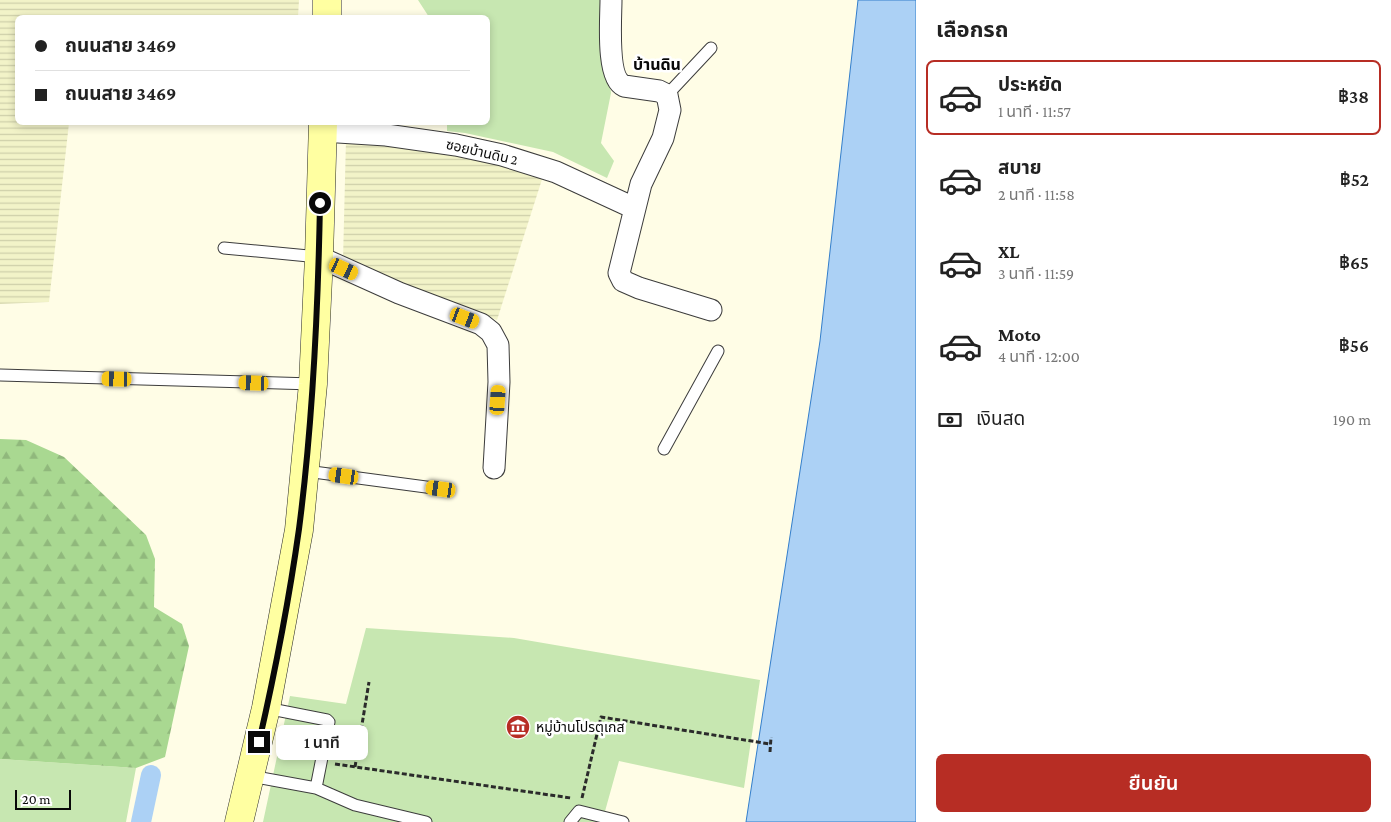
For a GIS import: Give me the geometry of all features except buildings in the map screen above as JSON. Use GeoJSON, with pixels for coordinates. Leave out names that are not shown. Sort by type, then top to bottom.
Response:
{"type":"FeatureCollection","features":[{"type":"Feature","properties":{"kind":"street"},"geometry":{"type":"LineString","coordinates":[[326,15],[327,0]]}},
{"type":"Feature","properties":{"kind":"street"},"geometry":{"type":"LineString","coordinates":[[611,0],[610,50],[616,79],[619,84],[624,86],[659,91],[667,95],[670,110],[664,138],[641,184],[619,272],[623,281],[639,288],[711,310]]}},
{"type":"Feature","properties":{"kind":"street"},"geometry":{"type":"LineString","coordinates":[[239,822],[266,708],[299,530],[313,384],[319,257],[322,127]]}},
{"type":"Feature","properties":{"kind":"street","name":"ซอยบ้านดิน 2"},"geometry":{"type":"LineString","coordinates":[[322,127],[456,145],[502,155],[556,172],[634,208]]}},
{"type":"Feature","properties":{"kind":"street"},"geometry":{"type":"LineString","coordinates":[[319,257],[399,293],[481,324],[491,332],[498,345],[499,382],[494,468]]}},
{"type":"Feature","properties":{"kind":"lane"},"geometry":{"type":"LineString","coordinates":[[667,95],[711,48]]}},
{"type":"Feature","properties":{"kind":"lane"},"geometry":{"type":"LineString","coordinates":[[224,248],[319,257]]}},
{"type":"Feature","properties":{"kind":"lane"},"geometry":{"type":"LineString","coordinates":[[664,449],[718,350]]}},
{"type":"Feature","properties":{"kind":"lane"},"geometry":{"type":"LineString","coordinates":[[0,375],[313,384]]}},
{"type":"Feature","properties":{"kind":"lane"},"geometry":{"type":"LineString","coordinates":[[306,470],[441,489]]}},
{"type":"Feature","properties":{"kind":"lane"},"geometry":{"type":"LineString","coordinates":[[266,708],[327,720],[329,722],[330,726],[316,788]]}},
{"type":"Feature","properties":{"kind":"lane"},"geometry":{"type":"LineString","coordinates":[[251,776],[316,788],[355,805],[426,822]]}},
{"type":"Feature","properties":{"kind":"lane"},"geometry":{"type":"LineString","coordinates":[[570,822],[579,811],[623,822]]}},
{"type":"Feature","properties":{"kind":"path"},"geometry":{"type":"LineString","coordinates":[[355,767],[369,682]]}},
{"type":"Feature","properties":{"kind":"path"},"geometry":{"type":"LineString","coordinates":[[579,811],[601,717],[770,744]]}},
{"type":"Feature","properties":{"kind":"path"},"geometry":{"type":"LineString","coordinates":[[770,752],[771,737]]}},
{"type":"Feature","properties":{"kind":"path"},"geometry":{"type":"LineString","coordinates":[[321,762],[572,798]]}},
{"type":"Feature","properties":{"kind":"green space"},"geometry":{"type":"Polygon","coordinates":[[[0,0],[299,0],[298,15],[15,15],[15,125],[69,125],[49,302],[0,304],[0,0]]]}},
{"type":"Feature","properties":{"kind":"green space"},"geometry":{"type":"Polygon","coordinates":[[[418,0],[602,0],[601,11],[611,93],[601,143],[614,161],[607,178],[553,152],[465,133],[447,131],[447,125],[490,125],[490,15],[428,15],[418,0]]]}},
{"type":"Feature","properties":{"kind":"green space"},"geometry":{"type":"Polygon","coordinates":[[[346,139],[393,141],[545,170],[497,320],[343,261],[346,139]]]}},
{"type":"Feature","properties":{"kind":"green space"},"geometry":{"type":"Polygon","coordinates":[[[0,439],[26,440],[64,457],[146,535],[155,559],[154,607],[182,624],[189,646],[165,757],[136,768],[0,759],[0,439]]]}},
{"type":"Feature","properties":{"kind":"green space","name":"หมู่บ้านโปรตุเกส"},"geometry":{"type":"Polygon","coordinates":[[[366,628],[514,638],[760,680],[744,788],[619,761],[602,822],[263,822],[290,696],[346,704],[366,628]]]}},
{"type":"Feature","properties":{"kind":"green space"},"geometry":{"type":"Polygon","coordinates":[[[0,759],[136,768],[126,822],[0,822],[0,759]]]}},
{"type":"Feature","properties":{"kind":"water"},"geometry":{"type":"Polygon","coordinates":[[[858,0],[916,0],[916,822],[746,822],[820,341],[858,0]]]}},
{"type":"Feature","properties":{"kind":"waterway"},"geometry":{"type":"LineString","coordinates":[[141,822],[151,775]]}},
{"type":"Feature","properties":{"kind":"place","name":"หมู่บ้านโปรตุเกส"},"geometry":{"type":"Point","coordinates":[518,727]}},
{"type":"Feature","properties":{"kind":"district","name":"บ้านดิน"},"geometry":{"type":"Point","coordinates":[657,64]}},
{"type":"Feature","properties":{"kind":"route"},"geometry":{"type":"LineString","coordinates":[[259,742],[299,530],[306,470],[313,384],[320,203]]}}]}
